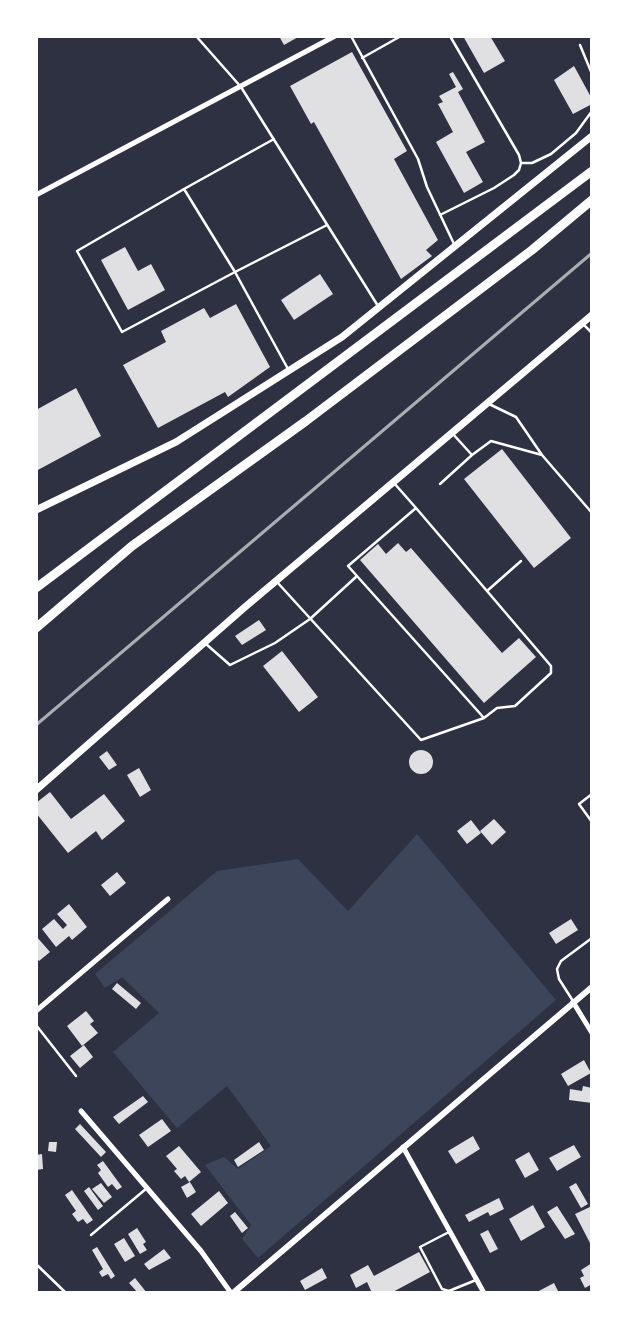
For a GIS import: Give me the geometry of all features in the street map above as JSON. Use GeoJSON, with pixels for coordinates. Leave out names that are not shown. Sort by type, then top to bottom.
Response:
{"type":"FeatureCollection","features":[{"type":"Feature","properties":{"kind":"highway"},"geometry":{"type":"LineString","coordinates":[[36,588],[592,171]]}},
{"type":"Feature","properties":{"kind":"highway"},"geometry":{"type":"LineString","coordinates":[[36,628],[132,546],[322,409],[532,250],[592,200]]}},
{"type":"Feature","properties":{"kind":"main road"},"geometry":{"type":"LineString","coordinates":[[36,510],[176,442],[342,337],[592,136]]}},
{"type":"Feature","properties":{"kind":"main road"},"geometry":{"type":"LineString","coordinates":[[36,790],[276,581],[592,315]]}},
{"type":"Feature","properties":{"kind":"street"},"geometry":{"type":"LineString","coordinates":[[36,195],[335,36]]}},
{"type":"Feature","properties":{"kind":"street"},"geometry":{"type":"LineString","coordinates":[[36,1011],[168,899]]}},
{"type":"Feature","properties":{"kind":"street"},"geometry":{"type":"LineString","coordinates":[[81,1111],[200,1251],[232,1293],[592,987]]}},
{"type":"Feature","properties":{"kind":"street"},"geometry":{"type":"LineString","coordinates":[[573,1002],[592,1033]]}},
{"type":"Feature","properties":{"kind":"street"},"geometry":{"type":"LineString","coordinates":[[403,1147],[484,1293]]}},
{"type":"Feature","properties":{"kind":"lane"},"geometry":{"type":"LineString","coordinates":[[196,36],[242,86],[379,308]]}},
{"type":"Feature","properties":{"kind":"lane"},"geometry":{"type":"LineString","coordinates":[[350,36],[418,159],[440,215],[456,247]]}},
{"type":"Feature","properties":{"kind":"lane"},"geometry":{"type":"LineString","coordinates":[[362,58],[401,36]]}},
{"type":"Feature","properties":{"kind":"lane"},"geometry":{"type":"LineString","coordinates":[[440,215],[494,188],[514,175],[519,170],[521,163],[519,155],[450,36]]}},
{"type":"Feature","properties":{"kind":"lane"},"geometry":{"type":"LineString","coordinates":[[580,45],[592,74]]}},
{"type":"Feature","properties":{"kind":"lane"},"geometry":{"type":"LineString","coordinates":[[521,163],[532,163],[550,154],[576,133],[592,111]]}},
{"type":"Feature","properties":{"kind":"lane"},"geometry":{"type":"LineString","coordinates":[[274,139],[77,251],[122,332],[327,225]]}},
{"type":"Feature","properties":{"kind":"lane"},"geometry":{"type":"LineString","coordinates":[[184,189],[235,272],[289,371]]}},
{"type":"Feature","properties":{"kind":"lane"},"geometry":{"type":"LineString","coordinates":[[582,323],[592,333]]}},
{"type":"Feature","properties":{"kind":"lane"},"geometry":{"type":"LineString","coordinates":[[486,403],[516,417],[542,456],[592,513]]}},
{"type":"Feature","properties":{"kind":"lane"},"geometry":{"type":"LineString","coordinates":[[451,432],[472,455]]}},
{"type":"Feature","properties":{"kind":"lane"},"geometry":{"type":"LineString","coordinates":[[440,484],[472,455],[491,441],[542,456]]}},
{"type":"Feature","properties":{"kind":"lane"},"geometry":{"type":"LineString","coordinates":[[276,581],[421,740],[484,718],[497,708],[516,706],[551,673],[552,666],[393,482]]}},
{"type":"Feature","properties":{"kind":"lane"},"geometry":{"type":"LineString","coordinates":[[416,508],[348,566],[484,718]]}},
{"type":"Feature","properties":{"kind":"lane"},"geometry":{"type":"LineString","coordinates":[[487,591],[521,561]]}},
{"type":"Feature","properties":{"kind":"lane"},"geometry":{"type":"LineString","coordinates":[[205,644],[230,665],[275,643],[310,619],[357,576]]}},
{"type":"Feature","properties":{"kind":"lane"},"geometry":{"type":"LineString","coordinates":[[592,794],[579,804],[592,822]]}},
{"type":"Feature","properties":{"kind":"lane"},"geometry":{"type":"LineString","coordinates":[[573,1002],[559,979],[557,969],[561,961],[592,938]]}},
{"type":"Feature","properties":{"kind":"lane"},"geometry":{"type":"LineString","coordinates":[[36,1025],[76,1076]]}},
{"type":"Feature","properties":{"kind":"lane"},"geometry":{"type":"LineString","coordinates":[[91,1236],[146,1188]]}},
{"type":"Feature","properties":{"kind":"lane"},"geometry":{"type":"LineString","coordinates":[[450,1231],[421,1246],[420,1249],[446,1291],[462,1287],[476,1280]]}},
{"type":"Feature","properties":{"kind":"lane"},"geometry":{"type":"LineString","coordinates":[[36,1264],[66,1293]]}},
{"type":"Feature","properties":{"kind":"shaded area"},"geometry":{"type":"Polygon","coordinates":[[[417,834],[556,1000],[258,1258],[242,1239],[251,1225],[205,1165],[224,1157],[238,1169],[271,1146],[227,1086],[177,1128],[113,1052],[159,1013],[122,977],[105,988],[95,974],[217,871],[298,859],[348,911],[417,834]]]}},
{"type":"Feature","properties":{"kind":"building"},"geometry":{"type":"Polygon","coordinates":[[[279,36],[300,36],[284,45],[279,36]]]}},
{"type":"Feature","properties":{"kind":"building"},"geometry":{"type":"Polygon","coordinates":[[[463,36],[490,36],[505,61],[484,73],[463,36]]]}},
{"type":"Feature","properties":{"kind":"building"},"geometry":{"type":"Polygon","coordinates":[[[352,52],[407,151],[394,159],[438,240],[426,250],[432,256],[401,279],[314,122],[311,124],[290,86],[352,52]]]}},
{"type":"Feature","properties":{"kind":"building"},"geometry":{"type":"Polygon","coordinates":[[[574,66],[592,99],[592,104],[573,114],[554,80],[574,66]]]}},
{"type":"Feature","properties":{"kind":"building"},"geometry":{"type":"Polygon","coordinates":[[[453,72],[463,89],[458,92],[485,142],[466,152],[483,182],[464,193],[436,142],[453,132],[438,104],[443,102],[439,96],[456,87],[449,74],[453,72]]]}},
{"type":"Feature","properties":{"kind":"building"},"geometry":{"type":"Polygon","coordinates":[[[125,247],[138,271],[151,264],[165,290],[128,310],[101,260],[125,247]]]}},
{"type":"Feature","properties":{"kind":"building"},"geometry":{"type":"Polygon","coordinates":[[[320,274],[333,294],[294,320],[281,300],[320,274]]]}},
{"type":"Feature","properties":{"kind":"building"},"geometry":{"type":"Polygon","coordinates":[[[236,304],[270,367],[228,397],[225,392],[158,428],[123,365],[166,342],[161,331],[204,308],[210,318],[236,304]]]}},
{"type":"Feature","properties":{"kind":"building"},"geometry":{"type":"Polygon","coordinates":[[[76,388],[101,436],[36,471],[36,410],[76,388]]]}},
{"type":"Feature","properties":{"kind":"building"},"geometry":{"type":"Polygon","coordinates":[[[502,449],[571,538],[534,568],[464,479],[502,449]]]}},
{"type":"Feature","properties":{"kind":"building"},"geometry":{"type":"Polygon","coordinates":[[[398,543],[406,552],[411,548],[502,653],[519,638],[536,657],[484,703],[360,560],[378,544],[386,554],[398,543]]]}},
{"type":"Feature","properties":{"kind":"building"},"geometry":{"type":"Polygon","coordinates":[[[259,620],[266,630],[242,645],[235,636],[259,620]]]}},
{"type":"Feature","properties":{"kind":"building"},"geometry":{"type":"Polygon","coordinates":[[[282,651],[318,697],[299,712],[263,666],[282,651]]]}},
{"type":"Feature","properties":{"kind":"building"},"geometry":{"type":"Polygon","coordinates":[[[421,750],[429,754],[433,762],[429,770],[421,774],[413,770],[409,762],[413,754],[421,750]]]}},
{"type":"Feature","properties":{"kind":"building"},"geometry":{"type":"Polygon","coordinates":[[[107,751],[117,765],[109,770],[99,757],[107,751]]]}},
{"type":"Feature","properties":{"kind":"building"},"geometry":{"type":"Polygon","coordinates":[[[139,768],[151,790],[140,797],[127,775],[139,768]]]}},
{"type":"Feature","properties":{"kind":"building"},"geometry":{"type":"Polygon","coordinates":[[[50,792],[71,819],[104,794],[125,821],[102,840],[96,831],[68,853],[36,813],[36,803],[50,792]]]}},
{"type":"Feature","properties":{"kind":"building"},"geometry":{"type":"Polygon","coordinates":[[[494,819],[506,832],[492,845],[480,831],[494,819]]]}},
{"type":"Feature","properties":{"kind":"building"},"geometry":{"type":"Polygon","coordinates":[[[471,820],[481,833],[467,844],[457,831],[471,820]]]}},
{"type":"Feature","properties":{"kind":"building"},"geometry":{"type":"Polygon","coordinates":[[[117,872],[126,883],[110,896],[101,885],[117,872]]]}},
{"type":"Feature","properties":{"kind":"building"},"geometry":{"type":"Polygon","coordinates":[[[69,904],[87,927],[72,940],[69,936],[56,947],[42,929],[54,919],[63,929],[67,925],[57,914],[69,904]]]}},
{"type":"Feature","properties":{"kind":"building"},"geometry":{"type":"Polygon","coordinates":[[[571,919],[578,930],[556,944],[549,933],[571,919]]]}},
{"type":"Feature","properties":{"kind":"building"},"geometry":{"type":"Polygon","coordinates":[[[36,936],[50,952],[39,961],[36,958],[36,936]]]}},
{"type":"Feature","properties":{"kind":"building"},"geometry":{"type":"Polygon","coordinates":[[[117,983],[141,1003],[136,1009],[112,989],[117,983]]]}},
{"type":"Feature","properties":{"kind":"building"},"geometry":{"type":"Polygon","coordinates":[[[86,1011],[94,1021],[90,1024],[98,1033],[82,1046],[67,1026],[86,1011]]]}},
{"type":"Feature","properties":{"kind":"building"},"geometry":{"type":"Polygon","coordinates":[[[84,1045],[93,1057],[80,1068],[70,1056],[84,1045]]]}},
{"type":"Feature","properties":{"kind":"building"},"geometry":{"type":"Polygon","coordinates":[[[584,1060],[591,1073],[568,1086],[561,1074],[584,1060]]]}},
{"type":"Feature","properties":{"kind":"building"},"geometry":{"type":"Polygon","coordinates":[[[583,1086],[592,1088],[592,1103],[569,1100],[570,1089],[582,1091],[583,1086]]]}},
{"type":"Feature","properties":{"kind":"building"},"geometry":{"type":"Polygon","coordinates":[[[143,1096],[148,1102],[119,1124],[113,1117],[143,1096]]]}},
{"type":"Feature","properties":{"kind":"building"},"geometry":{"type":"Polygon","coordinates":[[[162,1119],[171,1131],[148,1147],[139,1135],[162,1119]]]}},
{"type":"Feature","properties":{"kind":"building"},"geometry":{"type":"Polygon","coordinates":[[[80,1124],[106,1152],[101,1157],[75,1129],[80,1124]]]}},
{"type":"Feature","properties":{"kind":"building"},"geometry":{"type":"Polygon","coordinates":[[[473,1136],[480,1149],[456,1164],[448,1151],[473,1136]]]}},
{"type":"Feature","properties":{"kind":"building"},"geometry":{"type":"Polygon","coordinates":[[[49,1142],[57,1142],[56,1152],[48,1151],[49,1142]]]}},
{"type":"Feature","properties":{"kind":"building"},"geometry":{"type":"Polygon","coordinates":[[[259,1142],[264,1150],[238,1167],[234,1160],[259,1142]]]}},
{"type":"Feature","properties":{"kind":"building"},"geometry":{"type":"Polygon","coordinates":[[[574,1145],[581,1157],[557,1171],[549,1158],[574,1145]]]}},
{"type":"Feature","properties":{"kind":"building"},"geometry":{"type":"Polygon","coordinates":[[[179,1146],[201,1172],[189,1182],[185,1176],[181,1179],[174,1171],[177,1169],[166,1156],[179,1146]]]}},
{"type":"Feature","properties":{"kind":"building"},"geometry":{"type":"Polygon","coordinates":[[[529,1152],[539,1170],[525,1178],[515,1160],[529,1152]]]}},
{"type":"Feature","properties":{"kind":"building"},"geometry":{"type":"Polygon","coordinates":[[[42,1154],[43,1169],[36,1170],[36,1155],[42,1154]]]}},
{"type":"Feature","properties":{"kind":"building"},"geometry":{"type":"Polygon","coordinates":[[[103,1161],[122,1187],[117,1190],[112,1184],[108,1187],[98,1173],[101,1170],[97,1165],[103,1161]]]}},
{"type":"Feature","properties":{"kind":"building"},"geometry":{"type":"Polygon","coordinates":[[[190,1182],[196,1192],[187,1198],[181,1187],[190,1182]]]}},
{"type":"Feature","properties":{"kind":"building"},"geometry":{"type":"Polygon","coordinates":[[[101,1183],[112,1197],[104,1203],[92,1189],[101,1183]]]}},
{"type":"Feature","properties":{"kind":"building"},"geometry":{"type":"Polygon","coordinates":[[[576,1183],[588,1204],[581,1208],[569,1187],[576,1183]]]}},
{"type":"Feature","properties":{"kind":"building"},"geometry":{"type":"Polygon","coordinates":[[[89,1187],[103,1206],[98,1210],[84,1191],[89,1187]]]}},
{"type":"Feature","properties":{"kind":"building"},"geometry":{"type":"Polygon","coordinates":[[[72,1190],[93,1220],[87,1224],[83,1219],[78,1222],[72,1214],[76,1211],[65,1195],[72,1190]]]}},
{"type":"Feature","properties":{"kind":"building"},"geometry":{"type":"Polygon","coordinates":[[[219,1191],[228,1203],[201,1226],[191,1214],[219,1191]]]}},
{"type":"Feature","properties":{"kind":"building"},"geometry":{"type":"Polygon","coordinates":[[[499,1198],[504,1209],[490,1216],[488,1212],[469,1222],[465,1215],[499,1198]]]}},
{"type":"Feature","properties":{"kind":"building"},"geometry":{"type":"Polygon","coordinates":[[[533,1205],[545,1227],[521,1241],[509,1219],[533,1205]]]}},
{"type":"Feature","properties":{"kind":"building"},"geometry":{"type":"Polygon","coordinates":[[[557,1206],[575,1234],[565,1239],[547,1212],[557,1206]]]}},
{"type":"Feature","properties":{"kind":"building"},"geometry":{"type":"Polygon","coordinates":[[[592,1206],[592,1243],[590,1243],[575,1214],[592,1206]]]}},
{"type":"Feature","properties":{"kind":"building"},"geometry":{"type":"Polygon","coordinates":[[[235,1212],[248,1228],[242,1233],[230,1216],[235,1212]]]}},
{"type":"Feature","properties":{"kind":"building"},"geometry":{"type":"Polygon","coordinates":[[[137,1228],[146,1242],[143,1244],[147,1250],[140,1254],[128,1234],[137,1228]]]}},
{"type":"Feature","properties":{"kind":"building"},"geometry":{"type":"Polygon","coordinates":[[[488,1230],[498,1249],[490,1253],[480,1234],[488,1230]]]}},
{"type":"Feature","properties":{"kind":"building"},"geometry":{"type":"Polygon","coordinates":[[[124,1238],[135,1256],[125,1262],[114,1244],[124,1238]]]}},
{"type":"Feature","properties":{"kind":"building"},"geometry":{"type":"Polygon","coordinates":[[[97,1247],[115,1276],[111,1279],[108,1274],[102,1277],[99,1272],[103,1269],[92,1250],[97,1247]]]}},
{"type":"Feature","properties":{"kind":"building"},"geometry":{"type":"Polygon","coordinates":[[[164,1249],[171,1258],[149,1270],[144,1264],[164,1249]]]}},
{"type":"Feature","properties":{"kind":"building"},"geometry":{"type":"Polygon","coordinates":[[[419,1252],[430,1272],[391,1293],[372,1293],[367,1282],[356,1288],[350,1275],[368,1265],[374,1276],[419,1252]]]}},
{"type":"Feature","properties":{"kind":"building"},"geometry":{"type":"Polygon","coordinates":[[[592,1263],[592,1284],[585,1288],[580,1278],[584,1276],[581,1270],[592,1263]]]}},
{"type":"Feature","properties":{"kind":"building"},"geometry":{"type":"Polygon","coordinates":[[[322,1268],[327,1278],[305,1290],[300,1281],[322,1268]]]}},
{"type":"Feature","properties":{"kind":"building"},"geometry":{"type":"Polygon","coordinates":[[[135,1278],[147,1293],[138,1293],[129,1283],[135,1278]]]}},
{"type":"Feature","properties":{"kind":"building"},"geometry":{"type":"Polygon","coordinates":[[[554,1283],[559,1293],[535,1293],[554,1283]]]}},
{"type":"Feature","properties":{"kind":"railway"},"geometry":{"type":"LineString","coordinates":[[36,725],[592,253]]}}]}
